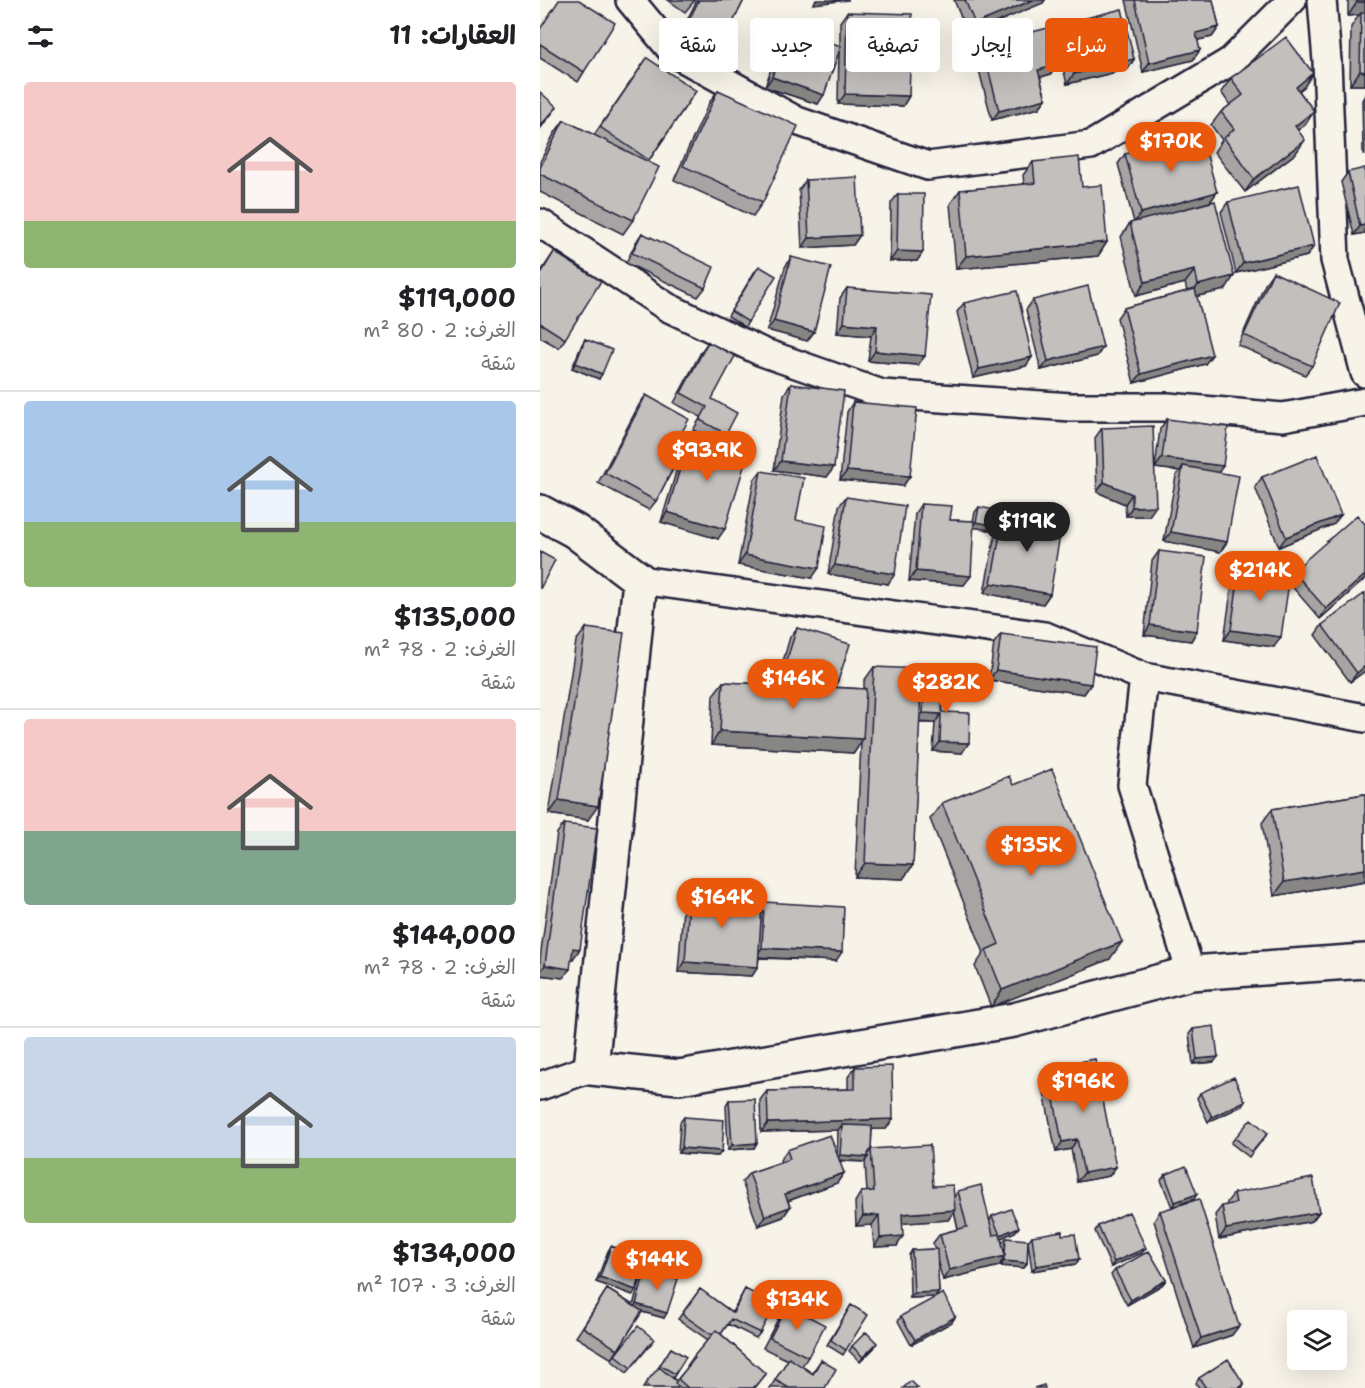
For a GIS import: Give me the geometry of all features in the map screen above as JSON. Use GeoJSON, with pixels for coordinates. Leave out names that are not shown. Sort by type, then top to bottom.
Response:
{"type":"FeatureCollection","features":[{"type":"Feature","properties":{"kind":"street"},"geometry":{"type":"LineString","coordinates":[[630,0],[674,53],[797,121],[928,166],[1091,145],[1231,61],[1292,0]]}},
{"type":"Feature","properties":{"kind":"street"},"geometry":{"type":"LineString","coordinates":[[1322,0],[1327,61],[1335,260],[1365,373]]}},
{"type":"Feature","properties":{"kind":"street"},"geometry":{"type":"LineString","coordinates":[[540,223],[667,307],[762,352],[882,394],[1071,407],[1168,407],[1283,417],[1365,402]]}},
{"type":"Feature","properties":{"kind":"street"},"geometry":{"type":"LineString","coordinates":[[540,512],[575,531],[640,580],[1045,636],[1144,676],[1365,718]]}},
{"type":"Feature","properties":{"kind":"street"},"geometry":{"type":"LineString","coordinates":[[591,1068],[640,580]]}},
{"type":"Feature","properties":{"kind":"street"},"geometry":{"type":"LineString","coordinates":[[1144,676],[1132,785],[1191,973]]}},
{"type":"Feature","properties":{"kind":"street"},"geometry":{"type":"LineString","coordinates":[[540,1086],[591,1068],[679,1077],[1014,1020],[1191,973],[1365,961]]}},
{"type":"Feature","properties":{"kind":"building"},"geometry":{"type":"Polygon","coordinates":[[[559,0],[579,0],[615,23],[584,72],[540,44],[540,29],[559,0]]]}},
{"type":"Feature","properties":{"kind":"building"},"geometry":{"type":"Polygon","coordinates":[[[699,0],[744,0],[735,18],[690,18],[699,0]]]}},
{"type":"Feature","properties":{"kind":"building"},"geometry":{"type":"Polygon","coordinates":[[[965,0],[1033,0],[990,18],[972,18],[965,0]]]}},
{"type":"Feature","properties":{"kind":"building"},"geometry":{"type":"Polygon","coordinates":[[[1135,0],[1213,0],[1219,27],[1196,33],[1200,50],[1149,63],[1135,0]]]}},
{"type":"Feature","properties":{"kind":"building"},"geometry":{"type":"Polygon","coordinates":[[[1122,9],[1124,18],[1086,18],[1122,9]]]}},
{"type":"Feature","properties":{"kind":"building"},"geometry":{"type":"Polygon","coordinates":[[[847,12],[912,14],[912,18],[847,18],[847,12]]]}},
{"type":"Feature","properties":{"kind":"building"},"geometry":{"type":"Polygon","coordinates":[[[1361,13],[1365,13],[1365,72],[1360,71],[1361,13]]]}},
{"type":"Feature","properties":{"kind":"building"},"geometry":{"type":"Polygon","coordinates":[[[1045,29],[1045,68],[1038,70],[1046,99],[999,111],[989,72],[1033,72],[1033,32],[1045,29]]]}},
{"type":"Feature","properties":{"kind":"building"},"geometry":{"type":"Polygon","coordinates":[[[1128,34],[1134,59],[1128,60],[1128,34]]]}},
{"type":"Feature","properties":{"kind":"building"},"geometry":{"type":"Polygon","coordinates":[[[1286,37],[1313,73],[1296,87],[1314,111],[1295,126],[1305,140],[1254,179],[1224,138],[1234,129],[1221,112],[1243,95],[1231,78],[1286,37]]]}},
{"type":"Feature","properties":{"kind":"building"},"geometry":{"type":"Polygon","coordinates":[[[834,44],[841,46],[834,66],[834,44]]]}},
{"type":"Feature","properties":{"kind":"building"},"geometry":{"type":"Polygon","coordinates":[[[846,53],[846,72],[910,72],[909,96],[845,94],[846,53]]]}},
{"type":"Feature","properties":{"kind":"building"},"geometry":{"type":"Polygon","coordinates":[[[647,58],[659,66],[659,72],[668,72],[696,91],[649,160],[600,127],[647,58]]]}},
{"type":"Feature","properties":{"kind":"building"},"geometry":{"type":"Polygon","coordinates":[[[774,72],[832,72],[824,95],[772,77],[774,72]]]}},
{"type":"Feature","properties":{"kind":"building"},"geometry":{"type":"Polygon","coordinates":[[[718,90],[798,126],[763,202],[683,166],[718,90]]]}},
{"type":"Feature","properties":{"kind":"building"},"geometry":{"type":"Polygon","coordinates":[[[540,92],[557,107],[540,126],[540,92]]]}},
{"type":"Feature","properties":{"kind":"building"},"geometry":{"type":"Polygon","coordinates":[[[564,120],[659,167],[633,220],[540,174],[540,168],[564,120]]]}},
{"type":"Feature","properties":{"kind":"building"},"geometry":{"type":"Polygon","coordinates":[[[1201,134],[1217,192],[1141,213],[1125,154],[1201,134]]]}},
{"type":"Feature","properties":{"kind":"building"},"geometry":{"type":"Polygon","coordinates":[[[1079,157],[1082,187],[1102,185],[1107,242],[966,256],[960,190],[1035,183],[1033,162],[1079,157]]]}},
{"type":"Feature","properties":{"kind":"building"},"geometry":{"type":"Polygon","coordinates":[[[1365,168],[1365,225],[1360,226],[1348,172],[1365,168]]]}},
{"type":"Feature","properties":{"kind":"building"},"geometry":{"type":"Polygon","coordinates":[[[857,177],[860,235],[809,238],[806,180],[857,177]]]}},
{"type":"Feature","properties":{"kind":"building"},"geometry":{"type":"Polygon","coordinates":[[[1299,185],[1314,246],[1243,263],[1228,202],[1299,185]]]}},
{"type":"Feature","properties":{"kind":"building"},"geometry":{"type":"Polygon","coordinates":[[[898,194],[924,194],[923,252],[897,251],[898,194]]]}},
{"type":"Feature","properties":{"kind":"building"},"geometry":{"type":"Polygon","coordinates":[[[1215,201],[1234,276],[1198,285],[1195,270],[1145,282],[1130,223],[1215,201]]]}},
{"type":"Feature","properties":{"kind":"building"},"geometry":{"type":"Polygon","coordinates":[[[642,233],[714,267],[705,288],[632,253],[642,233]]]}},
{"type":"Feature","properties":{"kind":"building"},"geometry":{"type":"Polygon","coordinates":[[[554,252],[601,281],[565,339],[540,323],[540,275],[554,252]]]}},
{"type":"Feature","properties":{"kind":"building"},"geometry":{"type":"Polygon","coordinates":[[[791,257],[831,267],[814,332],[774,321],[791,257]]]}},
{"type":"Feature","properties":{"kind":"building"},"geometry":{"type":"Polygon","coordinates":[[[759,266],[776,276],[748,322],[731,311],[759,266]]]}},
{"type":"Feature","properties":{"kind":"building"},"geometry":{"type":"Polygon","coordinates":[[[1273,272],[1340,303],[1312,366],[1244,335],[1273,272]]]}},
{"type":"Feature","properties":{"kind":"building"},"geometry":{"type":"Polygon","coordinates":[[[1088,286],[1103,347],[1048,361],[1033,300],[1088,286]]]}},
{"type":"Feature","properties":{"kind":"building"},"geometry":{"type":"Polygon","coordinates":[[[847,288],[931,295],[925,356],[875,351],[877,326],[844,323],[847,288]]]}},
{"type":"Feature","properties":{"kind":"building"},"geometry":{"type":"Polygon","coordinates":[[[1195,289],[1212,355],[1141,374],[1124,308],[1195,289]]]}},
{"type":"Feature","properties":{"kind":"building"},"geometry":{"type":"Polygon","coordinates":[[[1017,291],[1032,357],[979,369],[964,303],[1017,291]]]}},
{"type":"Feature","properties":{"kind":"building"},"geometry":{"type":"Polygon","coordinates":[[[585,339],[612,350],[602,374],[576,363],[585,339]]]}},
{"type":"Feature","properties":{"kind":"building"},"geometry":{"type":"Polygon","coordinates":[[[708,342],[735,356],[712,399],[737,413],[726,434],[700,420],[707,407],[681,393],[708,342]]]}},
{"type":"Feature","properties":{"kind":"building"},"geometry":{"type":"Polygon","coordinates":[[[791,384],[844,391],[834,467],[781,461],[791,384]]]}},
{"type":"Feature","properties":{"kind":"building"},"geometry":{"type":"Polygon","coordinates":[[[646,395],[689,419],[681,434],[689,438],[656,501],[605,473],[646,395]]]}},
{"type":"Feature","properties":{"kind":"building"},"geometry":{"type":"Polygon","coordinates":[[[853,402],[917,408],[910,476],[847,471],[853,402]]]}},
{"type":"Feature","properties":{"kind":"building"},"geometry":{"type":"Polygon","coordinates":[[[1167,419],[1228,427],[1223,466],[1162,458],[1167,419]]]}},
{"type":"Feature","properties":{"kind":"building"},"geometry":{"type":"Polygon","coordinates":[[[1153,426],[1156,506],[1132,507],[1132,494],[1104,482],[1102,428],[1153,426]]]}},
{"type":"Feature","properties":{"kind":"building"},"geometry":{"type":"Polygon","coordinates":[[[690,435],[748,453],[725,529],[667,512],[690,435]]]}},
{"type":"Feature","properties":{"kind":"building"},"geometry":{"type":"Polygon","coordinates":[[[1317,455],[1341,515],[1286,537],[1262,477],[1317,455]]]}},
{"type":"Feature","properties":{"kind":"building"},"geometry":{"type":"Polygon","coordinates":[[[1183,466],[1239,476],[1227,542],[1171,532],[1183,466]]]}},
{"type":"Feature","properties":{"kind":"building"},"geometry":{"type":"Polygon","coordinates":[[[761,471],[804,478],[796,520],[826,526],[819,568],[745,555],[761,471]]]}},
{"type":"Feature","properties":{"kind":"building"},"geometry":{"type":"Polygon","coordinates":[[[846,497],[905,506],[895,574],[835,565],[846,497]]]}},
{"type":"Feature","properties":{"kind":"building"},"geometry":{"type":"Polygon","coordinates":[[[921,504],[952,506],[950,520],[974,521],[971,576],[916,571],[921,504]]]}},
{"type":"Feature","properties":{"kind":"building"},"geometry":{"type":"Polygon","coordinates":[[[979,507],[1001,511],[998,526],[976,522],[979,507]]]}},
{"type":"Feature","properties":{"kind":"building"},"geometry":{"type":"Polygon","coordinates":[[[1004,513],[1062,523],[1050,594],[991,583],[1004,513]]]}},
{"type":"Feature","properties":{"kind":"building"},"geometry":{"type":"Polygon","coordinates":[[[1357,515],[1365,524],[1365,575],[1326,609],[1293,571],[1357,515]]]}},
{"type":"Feature","properties":{"kind":"building"},"geometry":{"type":"Polygon","coordinates":[[[1159,551],[1206,557],[1197,631],[1150,625],[1159,551]]]}},
{"type":"Feature","properties":{"kind":"building"},"geometry":{"type":"Polygon","coordinates":[[[540,552],[555,560],[540,589],[540,552]]]}},
{"type":"Feature","properties":{"kind":"building"},"geometry":{"type":"Polygon","coordinates":[[[1240,567],[1290,575],[1281,637],[1231,630],[1240,567]]]}},
{"type":"Feature","properties":{"kind":"building"},"geometry":{"type":"Polygon","coordinates":[[[1365,593],[1365,666],[1357,673],[1322,625],[1365,593]]]}},
{"type":"Feature","properties":{"kind":"building"},"geometry":{"type":"Polygon","coordinates":[[[586,628],[624,633],[598,806],[559,800],[586,628]]]}},
{"type":"Feature","properties":{"kind":"building"},"geometry":{"type":"Polygon","coordinates":[[[797,628],[850,644],[838,681],[785,665],[797,628]]]}},
{"type":"Feature","properties":{"kind":"building"},"geometry":{"type":"Polygon","coordinates":[[[1001,634],[1096,647],[1091,684],[996,670],[1001,634]]]}},
{"type":"Feature","properties":{"kind":"building"},"geometry":{"type":"Polygon","coordinates":[[[874,667],[922,669],[913,865],[865,863],[874,667]]]}},
{"type":"Feature","properties":{"kind":"building"},"geometry":{"type":"Polygon","coordinates":[[[925,679],[944,680],[942,712],[970,713],[969,743],[940,742],[941,714],[923,713],[925,679]]]}},
{"type":"Feature","properties":{"kind":"building"},"geometry":{"type":"Polygon","coordinates":[[[723,682],[866,689],[863,739],[720,731],[723,682]]]}},
{"type":"Feature","properties":{"kind":"building"},"geometry":{"type":"Polygon","coordinates":[[[1052,769],[1122,942],[1002,990],[986,950],[999,944],[942,803],[1009,776],[1013,785],[1052,769]]]}},
{"type":"Feature","properties":{"kind":"building"},"geometry":{"type":"Polygon","coordinates":[[[1365,794],[1365,869],[1284,882],[1272,809],[1365,794]]]}},
{"type":"Feature","properties":{"kind":"building"},"geometry":{"type":"Polygon","coordinates":[[[564,824],[597,828],[580,949],[573,948],[570,969],[545,965],[564,824]]]}},
{"type":"Feature","properties":{"kind":"building"},"geometry":{"type":"Polygon","coordinates":[[[690,886],[727,888],[726,901],[762,903],[758,967],[685,962],[690,886]]]}},
{"type":"Feature","properties":{"kind":"building"},"geometry":{"type":"Polygon","coordinates":[[[764,902],[844,907],[842,952],[762,948],[764,902]]]}},
{"type":"Feature","properties":{"kind":"building"},"geometry":{"type":"Polygon","coordinates":[[[1214,1026],[1218,1057],[1197,1059],[1193,1029],[1214,1026]]]}},
{"type":"Feature","properties":{"kind":"building"},"geometry":{"type":"Polygon","coordinates":[[[1095,1059],[1116,1167],[1084,1173],[1077,1139],[1062,1142],[1048,1068],[1095,1059]]]}},
{"type":"Feature","properties":{"kind":"building"},"geometry":{"type":"Polygon","coordinates":[[[892,1066],[893,1119],[768,1123],[767,1091],[855,1089],[855,1067],[892,1066]]]}},
{"type":"Feature","properties":{"kind":"building"},"geometry":{"type":"Polygon","coordinates":[[[1234,1077],[1245,1101],[1212,1117],[1200,1093],[1234,1077]]]}},
{"type":"Feature","properties":{"kind":"building"},"geometry":{"type":"Polygon","coordinates":[[[755,1099],[757,1143],[732,1145],[729,1100],[755,1099]]]}},
{"type":"Feature","properties":{"kind":"building"},"geometry":{"type":"Polygon","coordinates":[[[684,1117],[724,1120],[722,1151],[682,1148],[684,1117]]]}},
{"type":"Feature","properties":{"kind":"building"},"geometry":{"type":"Polygon","coordinates":[[[1251,1119],[1268,1133],[1252,1152],[1235,1138],[1251,1119]]]}},
{"type":"Feature","properties":{"kind":"building"},"geometry":{"type":"Polygon","coordinates":[[[842,1125],[872,1126],[871,1149],[868,1157],[840,1155],[842,1125]]]}},
{"type":"Feature","properties":{"kind":"building"},"geometry":{"type":"Polygon","coordinates":[[[830,1135],[844,1173],[785,1194],[790,1207],[765,1216],[749,1173],[790,1159],[787,1150],[830,1135]]]}},
{"type":"Feature","properties":{"kind":"building"},"geometry":{"type":"Polygon","coordinates":[[[930,1145],[933,1186],[953,1185],[955,1210],[902,1214],[903,1236],[880,1238],[879,1215],[863,1216],[861,1192],[874,1191],[871,1149],[930,1145]]]}},
{"type":"Feature","properties":{"kind":"building"},"geometry":{"type":"Polygon","coordinates":[[[1186,1166],[1197,1194],[1175,1202],[1165,1175],[1186,1166]]]}},
{"type":"Feature","properties":{"kind":"building"},"geometry":{"type":"Polygon","coordinates":[[[1313,1178],[1319,1212],[1226,1229],[1222,1206],[1236,1203],[1234,1193],[1313,1178]]]}},
{"type":"Feature","properties":{"kind":"building"},"geometry":{"type":"Polygon","coordinates":[[[981,1185],[993,1235],[1000,1234],[1005,1256],[949,1270],[940,1234],[967,1227],[958,1191],[981,1185]]]}},
{"type":"Feature","properties":{"kind":"building"},"geometry":{"type":"Polygon","coordinates":[[[1199,1199],[1239,1326],[1201,1338],[1160,1211],[1199,1199]]]}},
{"type":"Feature","properties":{"kind":"building"},"geometry":{"type":"Polygon","coordinates":[[[1011,1209],[1019,1227],[1000,1235],[992,1216],[1011,1209]]]}},
{"type":"Feature","properties":{"kind":"building"},"geometry":{"type":"Polygon","coordinates":[[[1129,1212],[1146,1248],[1114,1262],[1098,1226],[1129,1212]]]}},
{"type":"Feature","properties":{"kind":"building"},"geometry":{"type":"Polygon","coordinates":[[[1062,1231],[1062,1235],[1075,1234],[1079,1259],[1036,1266],[1032,1236],[1062,1231]]]}},
{"type":"Feature","properties":{"kind":"building"},"geometry":{"type":"Polygon","coordinates":[[[1006,1238],[1028,1240],[1027,1263],[1004,1261],[1006,1238]]]}},
{"type":"Feature","properties":{"kind":"building"},"geometry":{"type":"Polygon","coordinates":[[[611,1246],[647,1259],[636,1290],[600,1277],[611,1246]]]}},
{"type":"Feature","properties":{"kind":"building"},"geometry":{"type":"Polygon","coordinates":[[[937,1249],[939,1292],[914,1293],[912,1250],[937,1249]]]}},
{"type":"Feature","properties":{"kind":"building"},"geometry":{"type":"Polygon","coordinates":[[[1149,1251],[1166,1280],[1131,1300],[1115,1270],[1149,1251]]]}},
{"type":"Feature","properties":{"kind":"building"},"geometry":{"type":"Polygon","coordinates":[[[646,1270],[678,1279],[667,1313],[636,1304],[646,1270]]]}},
{"type":"Feature","properties":{"kind":"building"},"geometry":{"type":"Polygon","coordinates":[[[607,1289],[642,1311],[618,1350],[583,1327],[607,1289]]]}},
{"type":"Feature","properties":{"kind":"building"},"geometry":{"type":"Polygon","coordinates":[[[700,1289],[733,1313],[745,1289],[775,1304],[760,1333],[731,1319],[721,1334],[716,1330],[712,1335],[682,1314],[700,1289]]]}},
{"type":"Feature","properties":{"kind":"building"},"geometry":{"type":"Polygon","coordinates":[[[943,1293],[955,1317],[915,1340],[901,1316],[943,1293]]]}},
{"type":"Feature","properties":{"kind":"building"},"geometry":{"type":"Polygon","coordinates":[[[787,1305],[825,1325],[808,1357],[770,1338],[787,1305]]]}},
{"type":"Feature","properties":{"kind":"building"},"geometry":{"type":"Polygon","coordinates":[[[851,1305],[868,1315],[846,1350],[831,1340],[851,1305]]]}},
{"type":"Feature","properties":{"kind":"building"},"geometry":{"type":"Polygon","coordinates":[[[638,1326],[654,1339],[631,1368],[615,1355],[638,1326]]]}},
{"type":"Feature","properties":{"kind":"building"},"geometry":{"type":"Polygon","coordinates":[[[716,1330],[766,1374],[753,1388],[688,1388],[678,1379],[716,1330]]]}},
{"type":"Feature","properties":{"kind":"building"},"geometry":{"type":"Polygon","coordinates":[[[866,1332],[877,1343],[863,1357],[852,1346],[866,1332]]]}},
{"type":"Feature","properties":{"kind":"building"},"geometry":{"type":"Polygon","coordinates":[[[671,1348],[686,1357],[675,1374],[660,1365],[671,1348]]]}},
{"type":"Feature","properties":{"kind":"building"},"geometry":{"type":"Polygon","coordinates":[[[789,1358],[813,1374],[821,1360],[836,1369],[825,1388],[789,1388],[775,1380],[789,1358]]]}},
{"type":"Feature","properties":{"kind":"building"},"geometry":{"type":"Polygon","coordinates":[[[1228,1359],[1244,1384],[1239,1388],[1206,1388],[1199,1378],[1228,1359]]]}},
{"type":"Feature","properties":{"kind":"building"},"geometry":{"type":"Polygon","coordinates":[[[659,1367],[676,1381],[677,1388],[650,1388],[645,1384],[659,1367]]]}},
{"type":"Feature","properties":{"kind":"building"},"geometry":{"type":"Polygon","coordinates":[[[911,1381],[918,1388],[903,1388],[911,1381]]]}}]}
